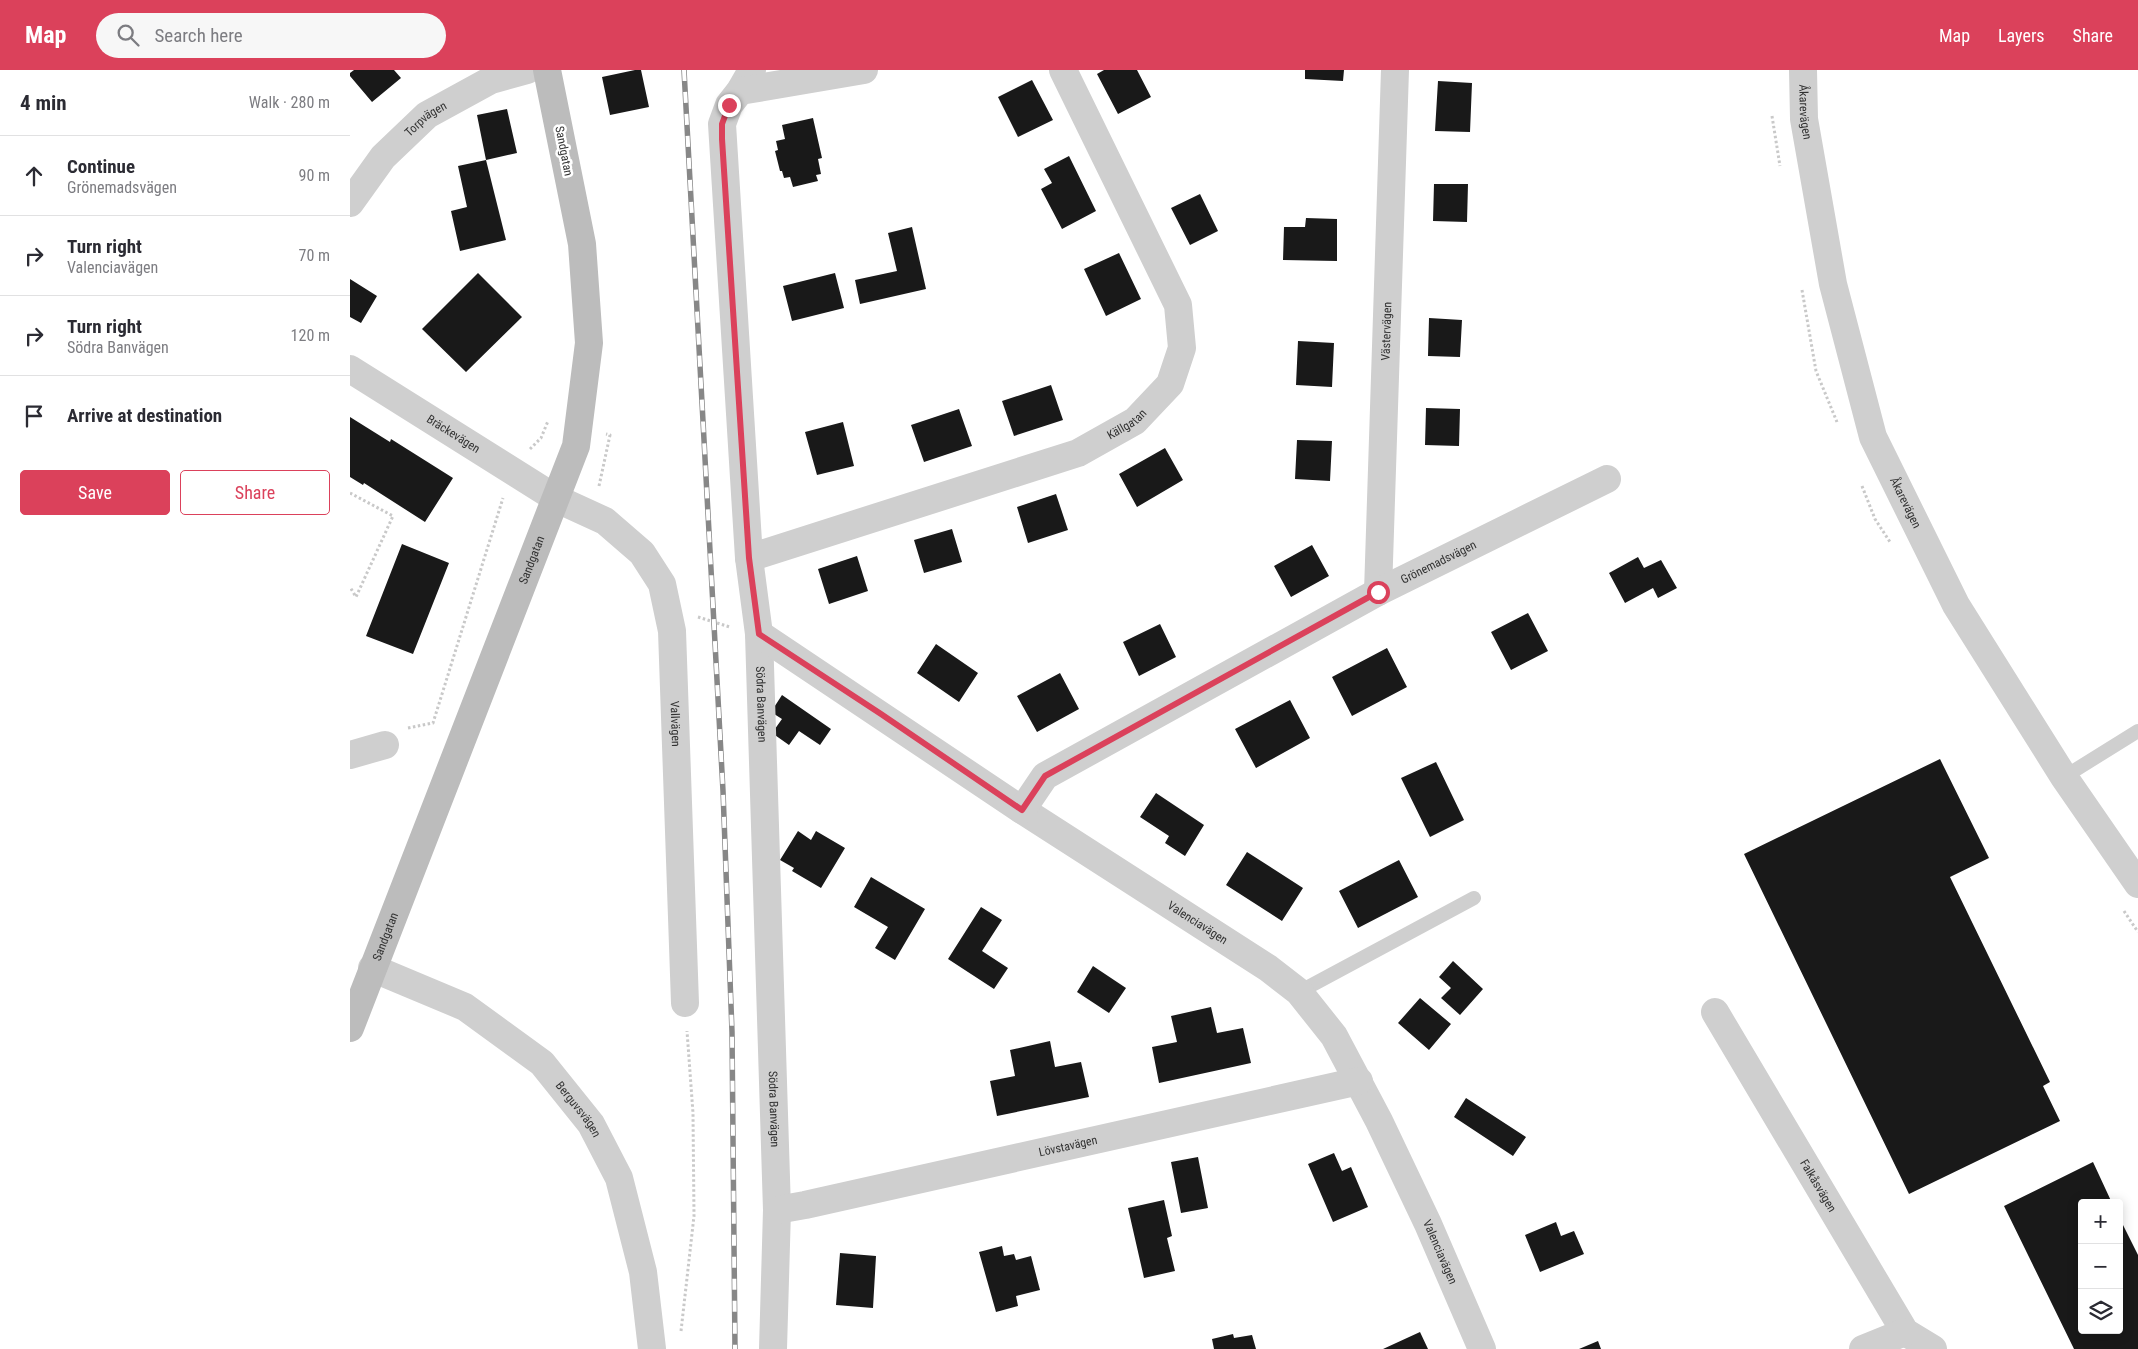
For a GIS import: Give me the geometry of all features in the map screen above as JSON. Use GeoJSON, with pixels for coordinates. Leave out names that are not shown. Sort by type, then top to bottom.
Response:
{"type":"FeatureCollection","features":[{"type":"Feature","properties":{"kind":"main road","name":"Sandgatan"},"geometry":{"type":"LineString","coordinates":[[350,1028],[557,499],[576,446],[580,428],[589,343],[582,244],[547,70]]}},
{"type":"Feature","properties":{"kind":"street","name":"Torpvägen"},"geometry":{"type":"LineString","coordinates":[[350,203],[383,157],[427,115],[491,80],[526,70]]}},
{"type":"Feature","properties":{"kind":"street"},"geometry":{"type":"LineString","coordinates":[[746,81],[864,70]]}},
{"type":"Feature","properties":{"kind":"street","name":"Källgatan"},"geometry":{"type":"LineString","coordinates":[[749,558],[1078,453],[1135,421],[1170,384],[1182,348],[1178,306],[1063,70]]}},
{"type":"Feature","properties":{"kind":"street","name":"Västervägen"},"geometry":{"type":"LineString","coordinates":[[1378,592],[1395,70]]}},
{"type":"Feature","properties":{"kind":"street","name":"Åkarevägen"},"geometry":{"type":"LineString","coordinates":[[1803,70],[1804,119],[1833,284],[1873,437],[1956,604],[2064,776],[2138,884]]}},
{"type":"Feature","properties":{"kind":"street","name":"Södra Banvägen"},"geometry":{"type":"LineString","coordinates":[[746,81],[729,105],[722,124],[749,558],[759,634],[777,1210],[773,1349]]}},
{"type":"Feature","properties":{"kind":"street","name":"Bräckevägen"},"geometry":{"type":"LineString","coordinates":[[350,369],[557,499]]}},
{"type":"Feature","properties":{"kind":"street","name":"Grönemadsvägen"},"geometry":{"type":"LineString","coordinates":[[1022,810],[1045,776],[1378,592],[1607,479]]}},
{"type":"Feature","properties":{"kind":"street","name":"Vallvägen"},"geometry":{"type":"LineString","coordinates":[[557,499],[604,521],[642,553],[662,584],[672,631],[685,1003]]}},
{"type":"Feature","properties":{"kind":"street","name":"Valenciavägen"},"geometry":{"type":"LineString","coordinates":[[759,634],[1022,810],[1268,968],[1299,992],[1334,1036],[1358,1081],[1428,1224],[1482,1349]]}},
{"type":"Feature","properties":{"kind":"street"},"geometry":{"type":"LineString","coordinates":[[350,755],[385,744]]}},
{"type":"Feature","properties":{"kind":"street","name":"Berguvsvägen"},"geometry":{"type":"LineString","coordinates":[[372,968],[466,1007],[542,1063],[591,1124],[619,1178],[643,1272],[652,1349]]}},
{"type":"Feature","properties":{"kind":"street","name":"Falkåsvägen"},"geometry":{"type":"LineString","coordinates":[[1716,1012],[1905,1332],[1933,1349]]}},
{"type":"Feature","properties":{"kind":"street","name":"Lövstavägen"},"geometry":{"type":"LineString","coordinates":[[777,1210],[1358,1081]]}},
{"type":"Feature","properties":{"kind":"street"},"geometry":{"type":"LineString","coordinates":[[1863,1349],[1905,1332]]}},
{"type":"Feature","properties":{"kind":"lane"},"geometry":{"type":"LineString","coordinates":[[2064,776],[2138,731]]}},
{"type":"Feature","properties":{"kind":"lane"},"geometry":{"type":"LineString","coordinates":[[1299,992],[1474,898]]}},
{"type":"Feature","properties":{"kind":"path"},"geometry":{"type":"LineString","coordinates":[[385,744],[405,729],[432,723],[506,490],[520,454],[530,449],[541,438],[550,418],[580,428]]}},
{"type":"Feature","properties":{"kind":"path"},"geometry":{"type":"LineString","coordinates":[[350,493],[393,516],[356,597],[350,587]]}},
{"type":"Feature","properties":{"kind":"path"},"geometry":{"type":"LineString","coordinates":[[667,606],[727,627],[746,626],[759,634]]}},
{"type":"Feature","properties":{"kind":"path"},"geometry":{"type":"LineString","coordinates":[[680,1340],[694,1216],[693,1112],[685,1003]]}},
{"type":"Feature","properties":{"kind":"building"},"geometry":{"type":"Polygon","coordinates":[[[354,70],[394,70],[401,78],[372,102],[350,76],[350,73],[354,70]]]}},
{"type":"Feature","properties":{"kind":"building"},"geometry":{"type":"Polygon","coordinates":[[[641,70],[649,107],[610,115],[602,77],[641,70]]]}},
{"type":"Feature","properties":{"kind":"building"},"geometry":{"type":"Polygon","coordinates":[[[1104,70],[1137,70],[1151,97],[1118,114],[1097,74],[1104,70]]]}},
{"type":"Feature","properties":{"kind":"building"},"geometry":{"type":"Polygon","coordinates":[[[1305,70],[1344,70],[1343,81],[1305,79],[1305,70]]]}},
{"type":"Feature","properties":{"kind":"building"},"geometry":{"type":"Polygon","coordinates":[[[1032,80],[1053,120],[1018,137],[998,97],[1032,80]]]}},
{"type":"Feature","properties":{"kind":"building"},"geometry":{"type":"Polygon","coordinates":[[[1438,81],[1472,83],[1470,132],[1435,131],[1438,81]]]}},
{"type":"Feature","properties":{"kind":"building"},"geometry":{"type":"Polygon","coordinates":[[[507,109],[517,153],[486,160],[477,115],[507,109]]]}},
{"type":"Feature","properties":{"kind":"building"},"geometry":{"type":"Polygon","coordinates":[[[813,118],[822,158],[818,159],[821,174],[816,175],[818,181],[793,187],[790,177],[784,178],[782,171],[780,171],[775,151],[778,150],[776,141],[785,139],[782,125],[813,118]]]}},
{"type":"Feature","properties":{"kind":"building"},"geometry":{"type":"Polygon","coordinates":[[[1069,156],[1096,211],[1062,229],[1041,189],[1052,183],[1044,169],[1069,156]]]}},
{"type":"Feature","properties":{"kind":"building"},"geometry":{"type":"Polygon","coordinates":[[[486,160],[506,240],[460,251],[451,211],[467,207],[458,166],[486,160]]]}},
{"type":"Feature","properties":{"kind":"building"},"geometry":{"type":"Polygon","coordinates":[[[1434,184],[1468,184],[1467,222],[1433,221],[1434,184]]]}},
{"type":"Feature","properties":{"kind":"building"},"geometry":{"type":"Polygon","coordinates":[[[1200,194],[1218,231],[1190,245],[1171,208],[1200,194]]]}},
{"type":"Feature","properties":{"kind":"building"},"geometry":{"type":"Polygon","coordinates":[[[1306,218],[1337,219],[1337,261],[1283,260],[1284,227],[1305,227],[1306,218]]]}},
{"type":"Feature","properties":{"kind":"building"},"geometry":{"type":"Polygon","coordinates":[[[912,227],[926,289],[860,304],[855,280],[897,271],[888,233],[912,227]]]}},
{"type":"Feature","properties":{"kind":"building"},"geometry":{"type":"Polygon","coordinates":[[[1119,253],[1141,299],[1106,316],[1084,269],[1119,253]]]}},
{"type":"Feature","properties":{"kind":"building"},"geometry":{"type":"Polygon","coordinates":[[[478,273],[522,317],[466,372],[422,329],[478,273]]]}},
{"type":"Feature","properties":{"kind":"building"},"geometry":{"type":"Polygon","coordinates":[[[835,273],[844,308],[792,321],[783,286],[835,273]]]}},
{"type":"Feature","properties":{"kind":"building"},"geometry":{"type":"Polygon","coordinates":[[[350,279],[377,296],[361,323],[350,317],[350,279]]]}},
{"type":"Feature","properties":{"kind":"building"},"geometry":{"type":"Polygon","coordinates":[[[1429,318],[1462,320],[1460,357],[1428,356],[1429,318]]]}},
{"type":"Feature","properties":{"kind":"building"},"geometry":{"type":"Polygon","coordinates":[[[1298,341],[1334,343],[1332,387],[1296,385],[1298,341]]]}},
{"type":"Feature","properties":{"kind":"building"},"geometry":{"type":"Polygon","coordinates":[[[1051,385],[1063,420],[1014,436],[1002,401],[1051,385]]]}},
{"type":"Feature","properties":{"kind":"building"},"geometry":{"type":"Polygon","coordinates":[[[1426,408],[1460,409],[1459,446],[1425,445],[1426,408]]]}},
{"type":"Feature","properties":{"kind":"building"},"geometry":{"type":"Polygon","coordinates":[[[959,409],[972,446],[924,462],[911,425],[959,409]]]}},
{"type":"Feature","properties":{"kind":"building"},"geometry":{"type":"Polygon","coordinates":[[[350,417],[390,442],[391,439],[453,478],[425,522],[364,483],[363,485],[350,477],[350,417]]]}},
{"type":"Feature","properties":{"kind":"building"},"geometry":{"type":"Polygon","coordinates":[[[843,422],[854,466],[817,475],[805,432],[843,422]]]}},
{"type":"Feature","properties":{"kind":"building"},"geometry":{"type":"Polygon","coordinates":[[[1297,440],[1332,441],[1330,481],[1295,479],[1297,440]]]}},
{"type":"Feature","properties":{"kind":"building"},"geometry":{"type":"Polygon","coordinates":[[[1165,448],[1183,480],[1137,507],[1119,474],[1165,448]]]}},
{"type":"Feature","properties":{"kind":"building"},"geometry":{"type":"Polygon","coordinates":[[[1056,494],[1068,530],[1028,543],[1017,507],[1056,494]]]}},
{"type":"Feature","properties":{"kind":"building"},"geometry":{"type":"Polygon","coordinates":[[[952,529],[962,562],[924,573],[914,540],[952,529]]]}},
{"type":"Feature","properties":{"kind":"building"},"geometry":{"type":"Polygon","coordinates":[[[402,544],[449,563],[413,654],[366,636],[402,544]]]}},
{"type":"Feature","properties":{"kind":"building"},"geometry":{"type":"Polygon","coordinates":[[[1312,545],[1329,576],[1291,597],[1274,566],[1312,545]]]}},
{"type":"Feature","properties":{"kind":"building"},"geometry":{"type":"Polygon","coordinates":[[[857,556],[868,591],[829,604],[818,569],[857,556]]]}},
{"type":"Feature","properties":{"kind":"building"},"geometry":{"type":"Polygon","coordinates":[[[1638,557],[1644,568],[1661,560],[1677,588],[1658,598],[1653,588],[1625,603],[1609,573],[1638,557]]]}},
{"type":"Feature","properties":{"kind":"building"},"geometry":{"type":"Polygon","coordinates":[[[1528,613],[1548,651],[1511,670],[1491,632],[1528,613]]]}},
{"type":"Feature","properties":{"kind":"building"},"geometry":{"type":"Polygon","coordinates":[[[1160,624],[1176,657],[1139,676],[1123,642],[1160,624]]]}},
{"type":"Feature","properties":{"kind":"building"},"geometry":{"type":"Polygon","coordinates":[[[936,644],[978,673],[959,702],[917,673],[936,644]]]}},
{"type":"Feature","properties":{"kind":"building"},"geometry":{"type":"Polygon","coordinates":[[[1387,648],[1407,687],[1352,716],[1332,677],[1387,648]]]}},
{"type":"Feature","properties":{"kind":"building"},"geometry":{"type":"Polygon","coordinates":[[[1060,673],[1079,709],[1037,732],[1017,696],[1060,673]]]}},
{"type":"Feature","properties":{"kind":"building"},"geometry":{"type":"Polygon","coordinates":[[[782,695],[831,729],[820,745],[799,731],[789,745],[772,733],[782,719],[771,712],[782,695]]]}},
{"type":"Feature","properties":{"kind":"building"},"geometry":{"type":"Polygon","coordinates":[[[1290,700],[1310,738],[1256,768],[1235,729],[1290,700]]]}},
{"type":"Feature","properties":{"kind":"building"},"geometry":{"type":"Polygon","coordinates":[[[1940,759],[1989,858],[1950,877],[2050,1082],[2043,1086],[2060,1121],[1909,1194],[1744,854],[1940,759]]]}},
{"type":"Feature","properties":{"kind":"building"},"geometry":{"type":"Polygon","coordinates":[[[1436,762],[1464,820],[1430,837],[1401,778],[1436,762]]]}},
{"type":"Feature","properties":{"kind":"building"},"geometry":{"type":"Polygon","coordinates":[[[1156,793],[1204,825],[1185,856],[1165,843],[1169,836],[1140,817],[1156,793]]]}},
{"type":"Feature","properties":{"kind":"building"},"geometry":{"type":"Polygon","coordinates":[[[798,831],[811,840],[816,831],[845,848],[821,888],[792,871],[794,868],[780,860],[798,831]]]}},
{"type":"Feature","properties":{"kind":"building"},"geometry":{"type":"Polygon","coordinates":[[[1247,852],[1303,888],[1282,921],[1226,885],[1247,852]]]}},
{"type":"Feature","properties":{"kind":"building"},"geometry":{"type":"Polygon","coordinates":[[[1399,860],[1418,897],[1358,928],[1339,891],[1399,860]]]}},
{"type":"Feature","properties":{"kind":"building"},"geometry":{"type":"Polygon","coordinates":[[[871,877],[925,909],[895,960],[875,948],[888,927],[854,907],[871,877]]]}},
{"type":"Feature","properties":{"kind":"building"},"geometry":{"type":"Polygon","coordinates":[[[981,907],[1002,920],[982,951],[1008,968],[994,989],[948,959],[981,907]]]}},
{"type":"Feature","properties":{"kind":"building"},"geometry":{"type":"Polygon","coordinates":[[[1453,961],[1483,989],[1460,1015],[1441,998],[1451,988],[1439,977],[1453,961]]]}},
{"type":"Feature","properties":{"kind":"building"},"geometry":{"type":"Polygon","coordinates":[[[1093,966],[1126,988],[1109,1013],[1077,992],[1093,966]]]}},
{"type":"Feature","properties":{"kind":"building"},"geometry":{"type":"Polygon","coordinates":[[[1420,998],[1451,1024],[1429,1050],[1398,1023],[1420,998]]]}},
{"type":"Feature","properties":{"kind":"building"},"geometry":{"type":"Polygon","coordinates":[[[1211,1007],[1217,1033],[1243,1028],[1251,1063],[1159,1083],[1152,1047],[1177,1042],[1171,1016],[1211,1007]]]}},
{"type":"Feature","properties":{"kind":"building"},"geometry":{"type":"Polygon","coordinates":[[[1050,1041],[1055,1067],[1081,1062],[1089,1097],[997,1116],[990,1081],[1015,1076],[1010,1050],[1050,1041]]]}},
{"type":"Feature","properties":{"kind":"building"},"geometry":{"type":"Polygon","coordinates":[[[1466,1098],[1526,1137],[1513,1156],[1454,1117],[1466,1098]]]}},
{"type":"Feature","properties":{"kind":"building"},"geometry":{"type":"Polygon","coordinates":[[[1334,1153],[1342,1171],[1351,1167],[1368,1207],[1333,1222],[1308,1164],[1334,1153]]]}},
{"type":"Feature","properties":{"kind":"building"},"geometry":{"type":"Polygon","coordinates":[[[1198,1157],[1208,1208],[1181,1213],[1171,1162],[1198,1157]]]}},
{"type":"Feature","properties":{"kind":"building"},"geometry":{"type":"Polygon","coordinates":[[[2093,1162],[2110,1199],[2078,1199],[2078,1334],[2123,1334],[2123,1225],[2138,1255],[2138,1349],[2074,1349],[2004,1206],[2093,1162]]]}},
{"type":"Feature","properties":{"kind":"building"},"geometry":{"type":"Polygon","coordinates":[[[1164,1200],[1172,1236],[1167,1238],[1175,1271],[1144,1278],[1128,1208],[1164,1200]]]}},
{"type":"Feature","properties":{"kind":"building"},"geometry":{"type":"Polygon","coordinates":[[[1556,1222],[1561,1236],[1574,1231],[1584,1254],[1540,1272],[1525,1235],[1556,1222]]]}},
{"type":"Feature","properties":{"kind":"building"},"geometry":{"type":"Polygon","coordinates":[[[1002,1246],[1004,1256],[1014,1254],[1016,1260],[1031,1256],[1040,1290],[1016,1296],[1018,1306],[996,1312],[979,1252],[1002,1246]]]}},
{"type":"Feature","properties":{"kind":"building"},"geometry":{"type":"Polygon","coordinates":[[[840,1253],[876,1256],[873,1308],[836,1305],[840,1253]]]}},
{"type":"Feature","properties":{"kind":"building"},"geometry":{"type":"Polygon","coordinates":[[[1420,1332],[1428,1349],[1383,1349],[1420,1332]]]}},
{"type":"Feature","properties":{"kind":"building"},"geometry":{"type":"Polygon","coordinates":[[[1233,1334],[1234,1338],[1252,1335],[1256,1349],[1214,1349],[1212,1339],[1233,1334]]]}},
{"type":"Feature","properties":{"kind":"building"},"geometry":{"type":"Polygon","coordinates":[[[1598,1341],[1601,1349],[1579,1349],[1598,1341]]]}},
{"type":"Feature","properties":{"kind":"railway"},"geometry":{"type":"LineString","coordinates":[[684,70],[723,791],[732,1032],[735,1349]]}},
{"type":"Feature","properties":{"kind":"route"},"geometry":{"type":"LineString","coordinates":[[729,105],[722,124],[722,139],[749,558],[759,634],[1022,810],[1045,776],[1378,592]]}}]}
